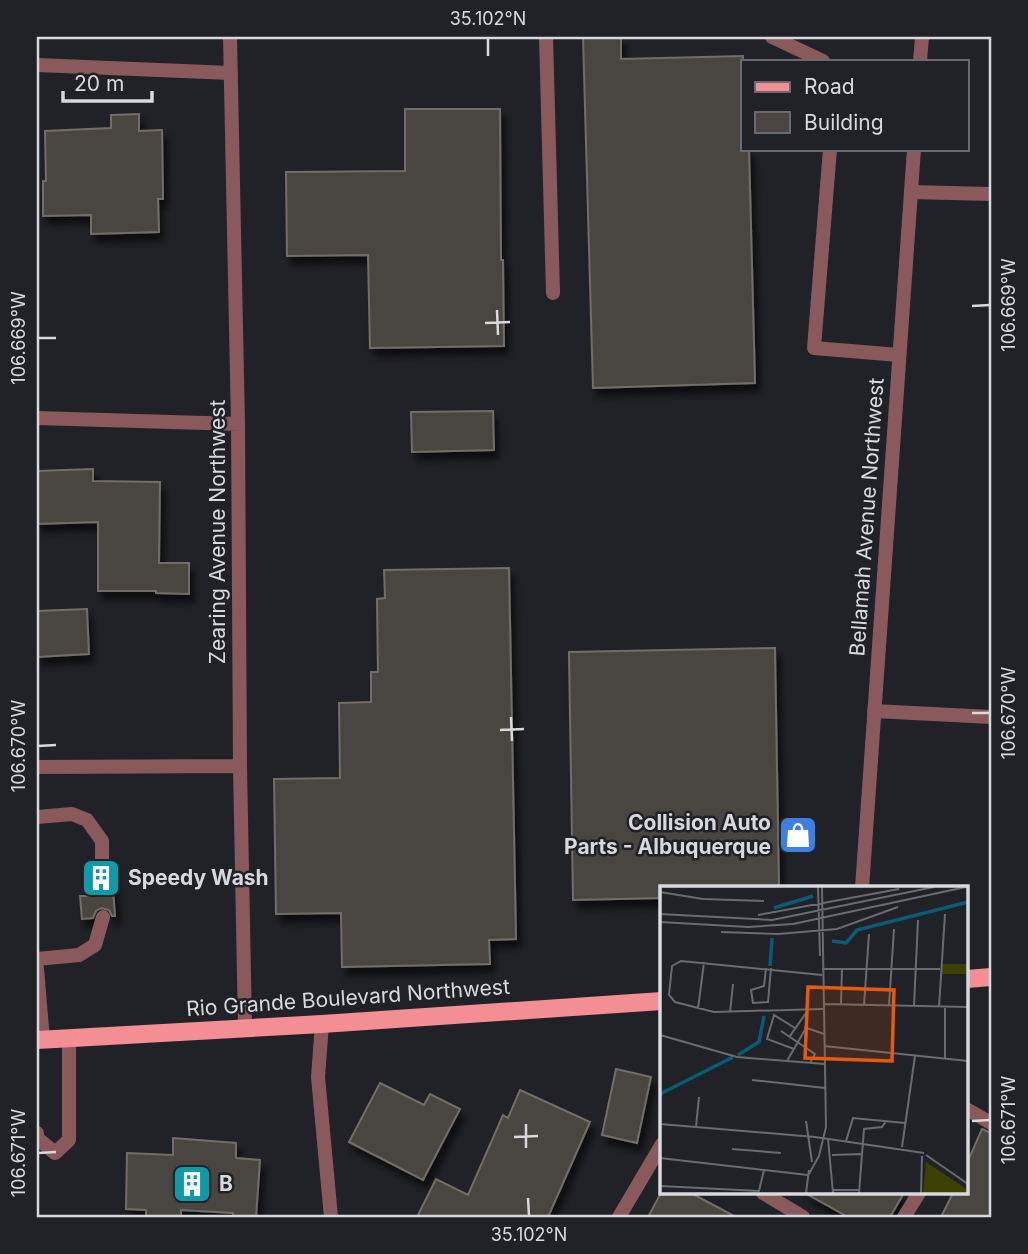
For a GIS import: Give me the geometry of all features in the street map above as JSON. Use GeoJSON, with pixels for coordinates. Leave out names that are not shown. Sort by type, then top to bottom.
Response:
{"type":"FeatureCollection","features":[{"type":"Feature","properties":{"kind":"main road"},"geometry":{"type":"LineString","coordinates":[[968,979],[991,978]]}},
{"type":"Feature","properties":{"kind":"main road","name":"Rio Grande Boulevard Northwest"},"geometry":{"type":"LineString","coordinates":[[40,1040],[660,1001]]}},
{"type":"Feature","properties":{"kind":"street","name":"Zearing Avenue Northwest"},"geometry":{"type":"LineString","coordinates":[[230,37],[238,424],[245,1028]]}},
{"type":"Feature","properties":{"kind":"street"},"geometry":{"type":"LineString","coordinates":[[545,37],[553,293]]}},
{"type":"Feature","properties":{"kind":"street"},"geometry":{"type":"LineString","coordinates":[[772,37],[821,60]]}},
{"type":"Feature","properties":{"kind":"street"},"geometry":{"type":"LineString","coordinates":[[920,60],[922,37]]}},
{"type":"Feature","properties":{"kind":"street"},"geometry":{"type":"LineString","coordinates":[[37,65],[231,73]]}},
{"type":"Feature","properties":{"kind":"street"},"geometry":{"type":"LineString","coordinates":[[830,150],[814,348],[899,355]]}},
{"type":"Feature","properties":{"kind":"street","name":"Bellamah Avenue Northwest"},"geometry":{"type":"LineString","coordinates":[[862,886],[914,150]]}},
{"type":"Feature","properties":{"kind":"street"},"geometry":{"type":"LineString","coordinates":[[911,192],[991,194]]}},
{"type":"Feature","properties":{"kind":"street"},"geometry":{"type":"LineString","coordinates":[[37,418],[238,424]]}},
{"type":"Feature","properties":{"kind":"street"},"geometry":{"type":"LineString","coordinates":[[874,711],[991,717]]}},
{"type":"Feature","properties":{"kind":"street"},"geometry":{"type":"LineString","coordinates":[[37,767],[240,766]]}},
{"type":"Feature","properties":{"kind":"street"},"geometry":{"type":"LineString","coordinates":[[37,817],[72,814],[87,820],[102,841],[102,860]]}},
{"type":"Feature","properties":{"kind":"street"},"geometry":{"type":"LineString","coordinates":[[37,959],[79,955],[95,945],[103,917]]}},
{"type":"Feature","properties":{"kind":"street"},"geometry":{"type":"LineString","coordinates":[[37,968],[40,1040]]}},
{"type":"Feature","properties":{"kind":"street"},"geometry":{"type":"LineString","coordinates":[[322,1024],[318,1077],[331,1217]]}},
{"type":"Feature","properties":{"kind":"street"},"geometry":{"type":"LineString","coordinates":[[37,1133],[37,1138],[55,1153],[69,1140],[69,1038]]}},
{"type":"Feature","properties":{"kind":"street"},"geometry":{"type":"LineString","coordinates":[[968,1110],[991,1122]]}},
{"type":"Feature","properties":{"kind":"street"},"geometry":{"type":"LineString","coordinates":[[619,1217],[660,1147]]}},
{"type":"Feature","properties":{"kind":"street"},"geometry":{"type":"LineString","coordinates":[[765,1194],[803,1217]]}},
{"type":"Feature","properties":{"kind":"street"},"geometry":{"type":"LineString","coordinates":[[904,1217],[918,1194]]}},
{"type":"Feature","properties":{"kind":"building"},"geometry":{"type":"Polygon","coordinates":[[[583,37],[621,37],[621,59],[743,56],[741,150],[749,150],[755,383],[593,388],[583,37]]]}},
{"type":"Feature","properties":{"kind":"building"},"geometry":{"type":"Polygon","coordinates":[[[405,109],[500,109],[504,346],[370,348],[368,255],[287,256],[286,172],[405,171],[405,109]]]}},
{"type":"Feature","properties":{"kind":"building"},"geometry":{"type":"Polygon","coordinates":[[[139,114],[139,131],[162,130],[163,199],[158,199],[159,232],[91,234],[91,215],[43,216],[43,181],[46,181],[45,131],[111,128],[111,115],[139,114]]]}},
{"type":"Feature","properties":{"kind":"building"},"geometry":{"type":"Polygon","coordinates":[[[493,411],[494,450],[412,452],[411,412],[493,411]]]}},
{"type":"Feature","properties":{"kind":"building"},"geometry":{"type":"Polygon","coordinates":[[[93,469],[93,481],[160,482],[159,563],[189,563],[189,594],[98,591],[98,522],[37,524],[37,471],[93,469]]]}},
{"type":"Feature","properties":{"kind":"building"},"geometry":{"type":"Polygon","coordinates":[[[509,568],[516,939],[489,940],[490,964],[342,967],[341,913],[276,914],[274,779],[340,778],[339,703],[371,702],[371,672],[378,672],[377,599],[385,598],[384,570],[509,568]]]}},
{"type":"Feature","properties":{"kind":"building"},"geometry":{"type":"Polygon","coordinates":[[[87,609],[89,654],[37,657],[37,611],[87,609]]]}},
{"type":"Feature","properties":{"kind":"building"},"geometry":{"type":"Polygon","coordinates":[[[775,648],[779,886],[660,886],[660,898],[573,900],[569,652],[775,648]]]}},
{"type":"Feature","properties":{"kind":"building","name":"Speedy Wash"},"geometry":{"type":"Polygon","coordinates":[[[88,861],[92,861],[101,870],[107,868],[111,862],[115,916],[112,916],[109,910],[101,908],[93,918],[82,919],[80,896],[90,896],[88,861]]]}},
{"type":"Feature","properties":{"kind":"building"},"geometry":{"type":"Polygon","coordinates":[[[616,1069],[651,1077],[637,1143],[602,1135],[616,1069]]]}},
{"type":"Feature","properties":{"kind":"building"},"geometry":{"type":"Polygon","coordinates":[[[380,1083],[424,1105],[430,1094],[460,1109],[423,1180],[349,1142],[380,1083]]]}},
{"type":"Feature","properties":{"kind":"building"},"geometry":{"type":"Polygon","coordinates":[[[520,1090],[590,1122],[548,1217],[417,1217],[436,1179],[468,1195],[503,1115],[508,1118],[520,1090]]]}},
{"type":"Feature","properties":{"kind":"building"},"geometry":{"type":"Polygon","coordinates":[[[982,1129],[991,1133],[991,1217],[941,1217],[952,1194],[968,1194],[968,1161],[982,1129]]]}},
{"type":"Feature","properties":{"kind":"building","name":"B"},"geometry":{"type":"Polygon","coordinates":[[[173,1138],[236,1143],[236,1158],[260,1160],[256,1217],[233,1217],[233,1213],[181,1210],[181,1217],[146,1217],[146,1210],[126,1209],[127,1153],[173,1155],[173,1138]]]}},
{"type":"Feature","properties":{"kind":"building"},"geometry":{"type":"Polygon","coordinates":[[[660,1194],[693,1194],[736,1217],[648,1217],[660,1194]]]}},
{"type":"Feature","properties":{"kind":"building"},"geometry":{"type":"Polygon","coordinates":[[[807,1194],[903,1194],[890,1217],[848,1217],[807,1194]]]}},
{"type":"Feature","properties":{"kind":"place","name":"Collision Auto Parts - Albuquerque"},"geometry":{"type":"Point","coordinates":[798,835]}},
{"type":"Feature","properties":{"kind":"place","name":"Speedy Wash"},"geometry":{"type":"Point","coordinates":[101,878]}},
{"type":"Feature","properties":{"kind":"place","name":"B"},"geometry":{"type":"Point","coordinates":[192,1184]}}]}
